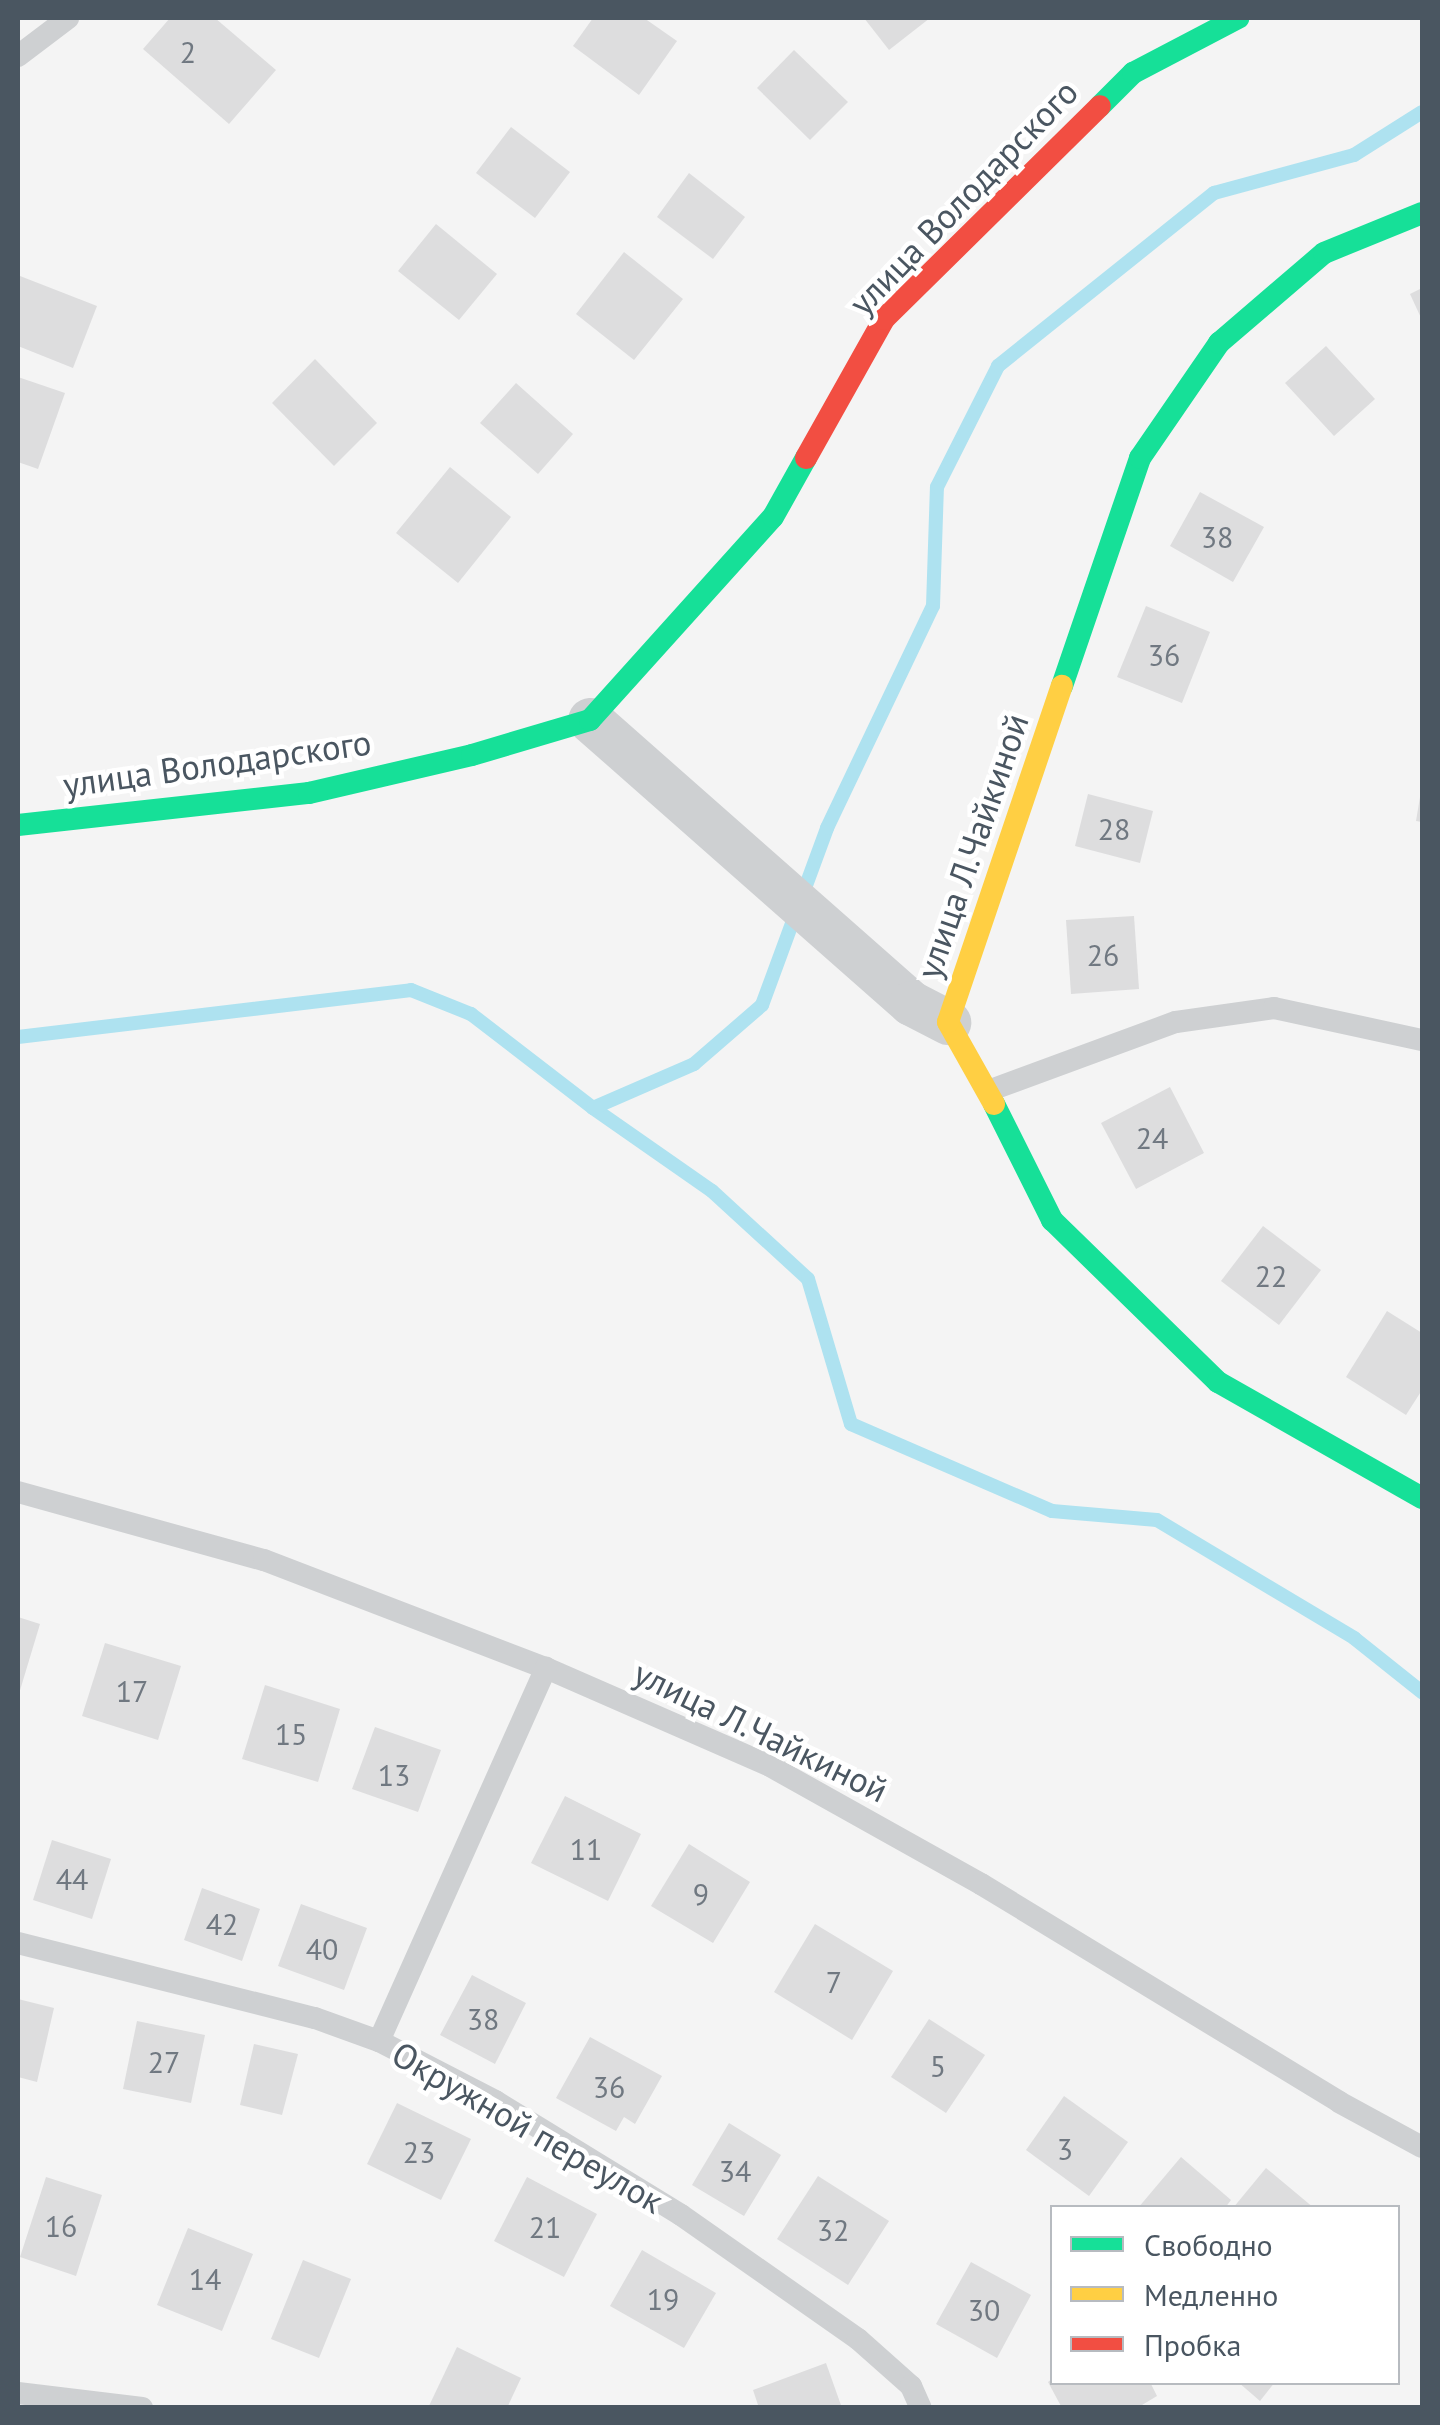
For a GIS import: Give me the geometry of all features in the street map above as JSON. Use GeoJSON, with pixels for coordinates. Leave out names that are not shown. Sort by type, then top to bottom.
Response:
{"type":"FeatureCollection","features":[{"type":"Feature","properties":{"kind":"street","name":"улица Володарского"},"geometry":{"type":"LineString","coordinates":[[18,824],[308,793],[472,755],[590,720],[773,516],[884,319],[1133,73],[1238,18]]}},
{"type":"Feature","properties":{"kind":"street","name":"улица Л.Чайкиной"},"geometry":{"type":"LineString","coordinates":[[1422,214],[1324,253],[1219,343],[1140,458],[948,1022],[988,1091],[1052,1220],[1218,1382],[1422,1498]]}},
{"type":"Feature","properties":{"kind":"street"},"geometry":{"type":"LineString","coordinates":[[590,720],[911,1002],[948,1022]]}},
{"type":"Feature","properties":{"kind":"lane"},"geometry":{"type":"LineString","coordinates":[[18,56],[68,18]]}},
{"type":"Feature","properties":{"kind":"lane"},"geometry":{"type":"LineString","coordinates":[[988,1091],[1176,1022],[1274,1008],[1422,1040]]}},
{"type":"Feature","properties":{"kind":"lane","name":"улица Л.Чайкиной"},"geometry":{"type":"LineString","coordinates":[[18,1492],[264,1560],[546,1668],[770,1766],[980,1884],[1339,2102],[1422,2147]]}},
{"type":"Feature","properties":{"kind":"lane"},"geometry":{"type":"LineString","coordinates":[[379,2041],[546,1668]]}},
{"type":"Feature","properties":{"kind":"lane","name":"Окружной переулок"},"geometry":{"type":"LineString","coordinates":[[18,1942],[314,2018],[379,2041],[495,2101],[681,2215],[858,2339],[911,2386],[921,2408]]}},
{"type":"Feature","properties":{"kind":"lane"},"geometry":{"type":"LineString","coordinates":[[18,2393],[142,2408]]}},
{"type":"Feature","properties":{"kind":"building"},"geometry":{"type":"Polygon","coordinates":[[[170,18],[215,18],[276,70],[229,124],[143,49],[170,18]]]}},
{"type":"Feature","properties":{"kind":"building"},"geometry":{"type":"Polygon","coordinates":[[[593,18],[644,18],[677,41],[639,95],[573,46],[593,18]]]}},
{"type":"Feature","properties":{"kind":"building"},"geometry":{"type":"Polygon","coordinates":[[[864,18],[930,18],[889,50],[864,18]]]}},
{"type":"Feature","properties":{"kind":"building"},"geometry":{"type":"Polygon","coordinates":[[[794,50],[848,102],[810,140],[757,88],[794,50]]]}},
{"type":"Feature","properties":{"kind":"building"},"geometry":{"type":"Polygon","coordinates":[[[511,127],[570,172],[535,218],[476,173],[511,127]]]}},
{"type":"Feature","properties":{"kind":"building"},"geometry":{"type":"Polygon","coordinates":[[[689,173],[745,217],[713,259],[657,217],[689,173]]]}},
{"type":"Feature","properties":{"kind":"building"},"geometry":{"type":"Polygon","coordinates":[[[436,224],[497,274],[459,320],[398,271],[436,224]]]}},
{"type":"Feature","properties":{"kind":"building"},"geometry":{"type":"Polygon","coordinates":[[[624,252],[683,299],[634,360],[576,314],[624,252]]]}},
{"type":"Feature","properties":{"kind":"building"},"geometry":{"type":"Polygon","coordinates":[[[20,276],[97,306],[73,368],[18,346],[20,276]]]}},
{"type":"Feature","properties":{"kind":"building"},"geometry":{"type":"Polygon","coordinates":[[[1422,288],[1422,320],[1410,294],[1422,288]]]}},
{"type":"Feature","properties":{"kind":"building"},"geometry":{"type":"Polygon","coordinates":[[[1326,346],[1375,399],[1334,436],[1285,383],[1326,346]]]}},
{"type":"Feature","properties":{"kind":"building"},"geometry":{"type":"Polygon","coordinates":[[[315,359],[377,423],[334,466],[272,403],[315,359]]]}},
{"type":"Feature","properties":{"kind":"building"},"geometry":{"type":"Polygon","coordinates":[[[18,377],[65,393],[38,469],[18,462],[18,377]]]}},
{"type":"Feature","properties":{"kind":"building"},"geometry":{"type":"Polygon","coordinates":[[[516,383],[573,434],[538,474],[480,423],[516,383]]]}},
{"type":"Feature","properties":{"kind":"building"},"geometry":{"type":"Polygon","coordinates":[[[450,467],[511,517],[458,583],[396,533],[450,467]]]}},
{"type":"Feature","properties":{"kind":"building"},"geometry":{"type":"Polygon","coordinates":[[[1200,492],[1264,527],[1233,582],[1170,546],[1200,492]]]}},
{"type":"Feature","properties":{"kind":"building"},"geometry":{"type":"Polygon","coordinates":[[[1146,606],[1210,632],[1182,703],[1117,677],[1146,606]]]}},
{"type":"Feature","properties":{"kind":"building"},"geometry":{"type":"Polygon","coordinates":[[[1088,794],[1153,811],[1140,863],[1075,846],[1088,794]]]}},
{"type":"Feature","properties":{"kind":"building"},"geometry":{"type":"Polygon","coordinates":[[[1422,797],[1422,822],[1416,821],[1422,797]]]}},
{"type":"Feature","properties":{"kind":"building"},"geometry":{"type":"Polygon","coordinates":[[[1134,916],[1139,989],[1071,994],[1066,920],[1134,916]]]}},
{"type":"Feature","properties":{"kind":"building"},"geometry":{"type":"Polygon","coordinates":[[[1170,1087],[1204,1153],[1136,1189],[1101,1123],[1170,1087]]]}},
{"type":"Feature","properties":{"kind":"building"},"geometry":{"type":"Polygon","coordinates":[[[1263,1226],[1321,1270],[1279,1325],[1221,1281],[1263,1226]]]}},
{"type":"Feature","properties":{"kind":"building"},"geometry":{"type":"Polygon","coordinates":[[[1387,1311],[1422,1333],[1422,1390],[1406,1415],[1346,1377],[1387,1311]]]}},
{"type":"Feature","properties":{"kind":"building"},"geometry":{"type":"Polygon","coordinates":[[[18,1617],[40,1624],[18,1697],[18,1617]]]}},
{"type":"Feature","properties":{"kind":"building"},"geometry":{"type":"Polygon","coordinates":[[[105,1643],[181,1666],[158,1740],[82,1716],[105,1643]]]}},
{"type":"Feature","properties":{"kind":"building"},"geometry":{"type":"Polygon","coordinates":[[[265,1685],[340,1709],[318,1782],[242,1759],[265,1685]]]}},
{"type":"Feature","properties":{"kind":"building"},"geometry":{"type":"Polygon","coordinates":[[[375,1727],[441,1750],[418,1812],[352,1789],[375,1727]]]}},
{"type":"Feature","properties":{"kind":"building"},"geometry":{"type":"Polygon","coordinates":[[[565,1796],[641,1834],[608,1901],[531,1863],[565,1796]]]}},
{"type":"Feature","properties":{"kind":"building"},"geometry":{"type":"Polygon","coordinates":[[[52,1840],[111,1859],[92,1919],[33,1900],[52,1840]]]}},
{"type":"Feature","properties":{"kind":"building"},"geometry":{"type":"Polygon","coordinates":[[[689,1844],[750,1882],[713,1943],[651,1906],[689,1844]]]}},
{"type":"Feature","properties":{"kind":"building"},"geometry":{"type":"Polygon","coordinates":[[[202,1888],[260,1909],[242,1961],[184,1940],[202,1888]]]}},
{"type":"Feature","properties":{"kind":"building"},"geometry":{"type":"Polygon","coordinates":[[[301,1904],[367,1928],[344,1990],[278,1966],[301,1904]]]}},
{"type":"Feature","properties":{"kind":"building"},"geometry":{"type":"Polygon","coordinates":[[[815,1924],[893,1971],[852,2040],[774,1992],[815,1924]]]}},
{"type":"Feature","properties":{"kind":"building"},"geometry":{"type":"Polygon","coordinates":[[[472,1975],[526,2003],[495,2064],[440,2035],[472,1975]]]}},
{"type":"Feature","properties":{"kind":"building"},"geometry":{"type":"Polygon","coordinates":[[[18,1999],[54,2008],[37,2082],[18,2077],[18,1999]]]}},
{"type":"Feature","properties":{"kind":"building"},"geometry":{"type":"Polygon","coordinates":[[[929,2019],[985,2055],[946,2113],[891,2077],[929,2019]]]}},
{"type":"Feature","properties":{"kind":"building"},"geometry":{"type":"Polygon","coordinates":[[[137,2021],[205,2035],[191,2103],[123,2089],[137,2021]]]}},
{"type":"Feature","properties":{"kind":"building"},"geometry":{"type":"Polygon","coordinates":[[[590,2037],[662,2076],[635,2124],[624,2117],[616,2131],[556,2098],[590,2037]]]}},
{"type":"Feature","properties":{"kind":"building"},"geometry":{"type":"Polygon","coordinates":[[[254,2044],[298,2054],[282,2115],[240,2105],[254,2044]]]}},
{"type":"Feature","properties":{"kind":"building"},"geometry":{"type":"Polygon","coordinates":[[[1064,2096],[1128,2142],[1089,2196],[1026,2150],[1064,2096]]]}},
{"type":"Feature","properties":{"kind":"building"},"geometry":{"type":"Polygon","coordinates":[[[397,2103],[471,2139],[441,2200],[367,2164],[397,2103]]]}},
{"type":"Feature","properties":{"kind":"building"},"geometry":{"type":"Polygon","coordinates":[[[729,2123],[781,2155],[744,2216],[692,2185],[729,2123]]]}},
{"type":"Feature","properties":{"kind":"building"},"geometry":{"type":"Polygon","coordinates":[[[1181,2157],[1231,2200],[1227,2205],[1141,2205],[1181,2157]]]}},
{"type":"Feature","properties":{"kind":"building"},"geometry":{"type":"Polygon","coordinates":[[[1266,2168],[1310,2205],[1235,2205],[1266,2168]]]}},
{"type":"Feature","properties":{"kind":"building"},"geometry":{"type":"Polygon","coordinates":[[[818,2176],[889,2221],[848,2285],[777,2239],[818,2176]]]}},
{"type":"Feature","properties":{"kind":"building"},"geometry":{"type":"Polygon","coordinates":[[[46,2177],[102,2195],[76,2276],[20,2257],[46,2177]]]}},
{"type":"Feature","properties":{"kind":"building"},"geometry":{"type":"Polygon","coordinates":[[[527,2177],[597,2214],[564,2277],[494,2241],[527,2177]]]}},
{"type":"Feature","properties":{"kind":"building"},"geometry":{"type":"Polygon","coordinates":[[[188,2228],[253,2254],[222,2331],[157,2305],[188,2228]]]}},
{"type":"Feature","properties":{"kind":"building"},"geometry":{"type":"Polygon","coordinates":[[[642,2250],[716,2293],[684,2348],[610,2306],[642,2250]]]}},
{"type":"Feature","properties":{"kind":"building"},"geometry":{"type":"Polygon","coordinates":[[[303,2260],[351,2279],[319,2358],[271,2339],[303,2260]]]}},
{"type":"Feature","properties":{"kind":"building"},"geometry":{"type":"Polygon","coordinates":[[[971,2262],[1031,2295],[997,2358],[936,2324],[971,2262]]]}},
{"type":"Feature","properties":{"kind":"building"},"geometry":{"type":"Polygon","coordinates":[[[457,2347],[521,2378],[507,2408],[428,2408],[457,2347]]]}},
{"type":"Feature","properties":{"kind":"building"},"geometry":{"type":"Polygon","coordinates":[[[826,2363],[842,2408],[759,2408],[753,2390],[826,2363]]]}},
{"type":"Feature","properties":{"kind":"building"},"geometry":{"type":"Polygon","coordinates":[[[1048,2382],[1152,2385],[1157,2396],[1137,2408],[1062,2408],[1048,2382]]]}},
{"type":"Feature","properties":{"kind":"building"},"geometry":{"type":"Polygon","coordinates":[[[1241,2385],[1273,2385],[1260,2401],[1241,2385]]]}},
{"type":"Feature","properties":{"kind":"waterway"},"geometry":{"type":"LineString","coordinates":[[593,1108],[694,1064],[762,1005],[827,828],[933,606],[937,487],[998,366],[1214,193],[1354,155],[1422,112]]}},
{"type":"Feature","properties":{"kind":"waterway"},"geometry":{"type":"LineString","coordinates":[[18,1037],[411,990],[471,1014],[593,1108],[712,1191],[808,1279],[851,1424],[1052,1511],[1157,1520],[1354,1638],[1422,1692]]}},
{"type":"Feature","properties":{"kind":"traffic: fast"},"geometry":{"type":"LineString","coordinates":[[1100,106],[1133,73],[1238,18]]}},
{"type":"Feature","properties":{"kind":"traffic: fast"},"geometry":{"type":"LineString","coordinates":[[1062,686],[1140,458],[1219,343],[1324,253],[1422,213]]}},
{"type":"Feature","properties":{"kind":"traffic: fast"},"geometry":{"type":"LineString","coordinates":[[18,825],[309,793],[472,755],[590,720],[773,517],[806,458]]}},
{"type":"Feature","properties":{"kind":"traffic: fast"},"geometry":{"type":"LineString","coordinates":[[994,1104],[1052,1220],[1218,1382],[1422,1498]]}},
{"type":"Feature","properties":{"kind":"traffic: slow"},"geometry":{"type":"LineString","coordinates":[[994,1104],[948,1022],[1062,686]]}},
{"type":"Feature","properties":{"kind":"traffic: jam"},"geometry":{"type":"LineString","coordinates":[[806,458],[884,319],[1100,106]]}}]}
